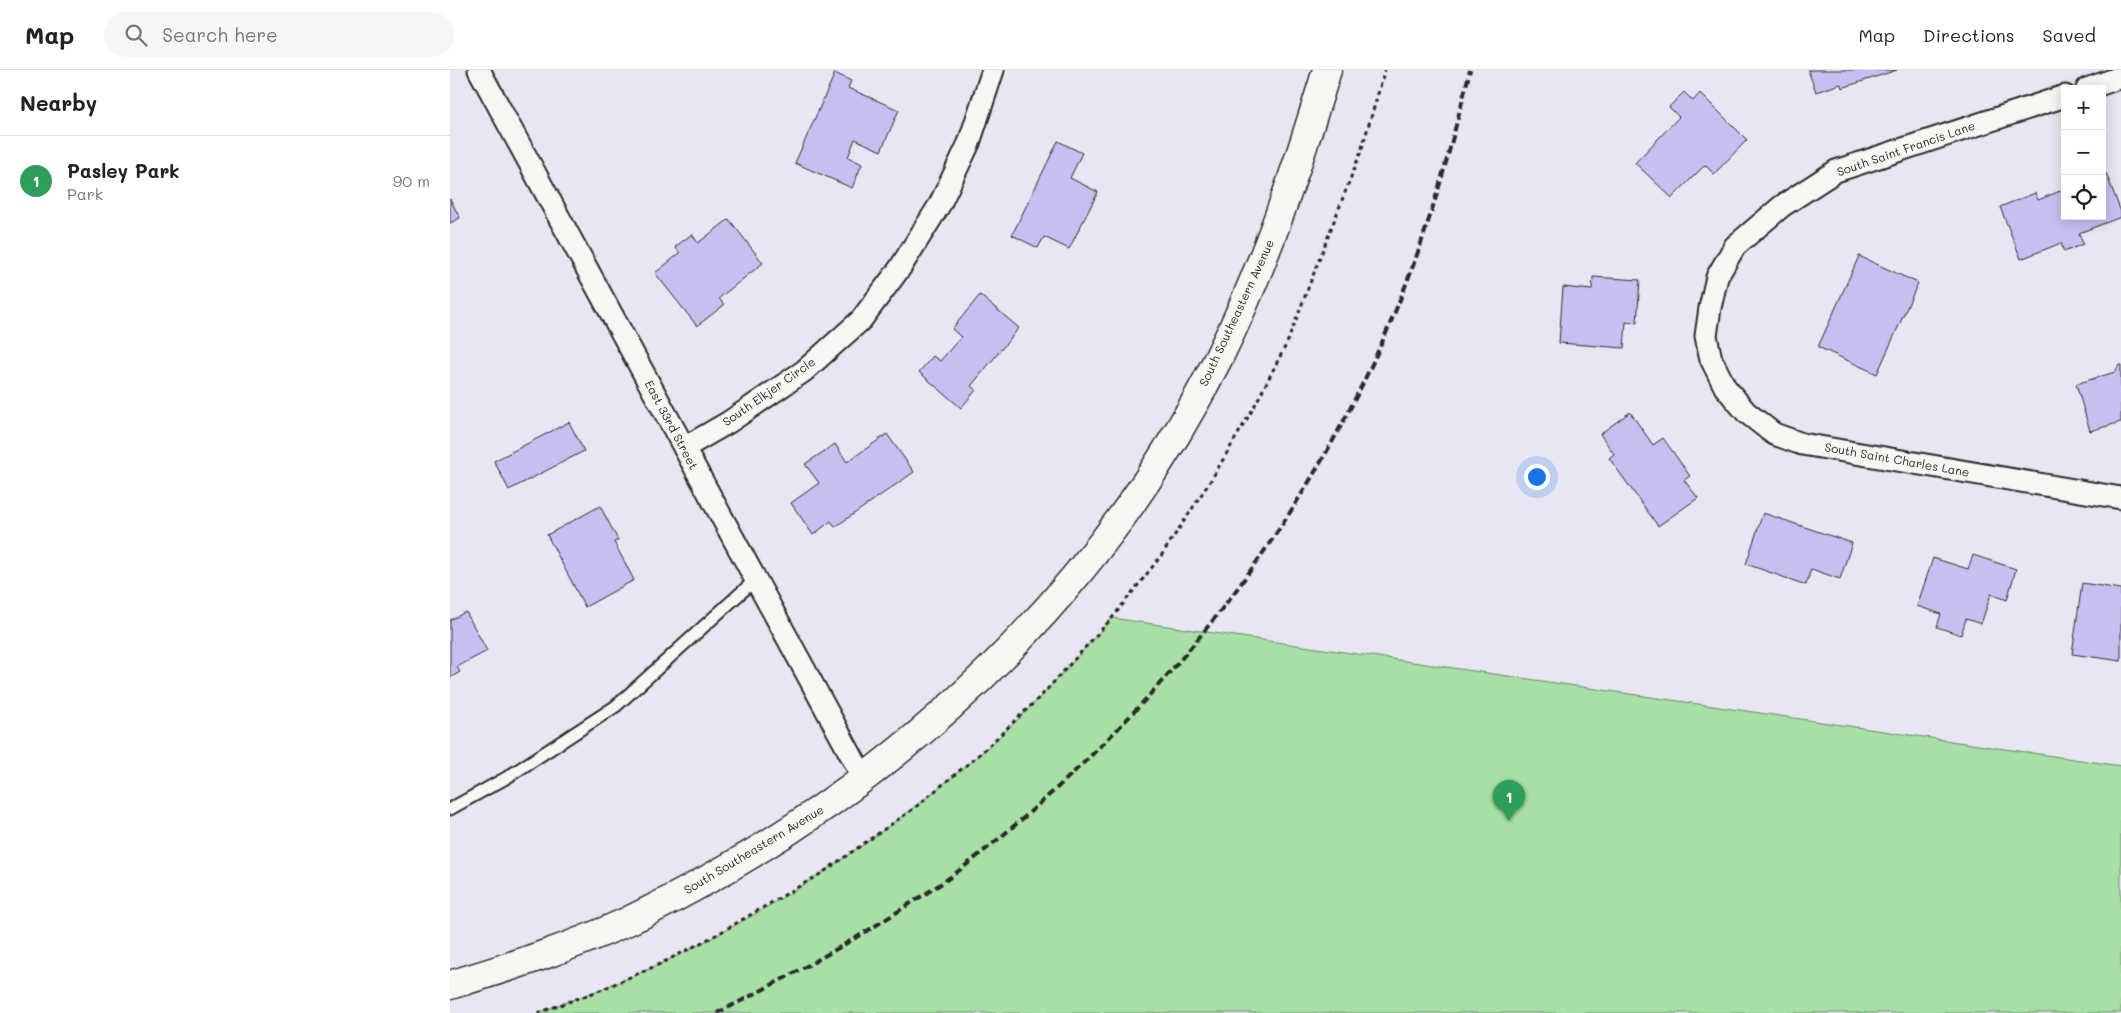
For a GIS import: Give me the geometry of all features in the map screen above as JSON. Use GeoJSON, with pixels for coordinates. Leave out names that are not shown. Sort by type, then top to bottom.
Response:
{"type":"FeatureCollection","features":[{"type":"Feature","properties":{"kind":"main road","name":"South Southeastern Avenue"},"geometry":{"type":"LineString","coordinates":[[452,979],[575,943],[656,907],[782,836],[864,779],[901,750],[952,706],[1022,638],[1066,588],[1110,533],[1147,481],[1185,419],[1219,357],[1272,237],[1295,175],[1327,70]]}},
{"type":"Feature","properties":{"kind":"street","name":"East 33rd Street"},"geometry":{"type":"LineString","coordinates":[[479,70],[864,779]]}},
{"type":"Feature","properties":{"kind":"street","name":"South Elkjer Circle"},"geometry":{"type":"LineString","coordinates":[[684,448],[729,422],[804,371],[860,320],[900,268],[940,204],[969,143],[993,70]]}},
{"type":"Feature","properties":{"kind":"street"},"geometry":{"type":"LineString","coordinates":[[2098,85],[2121,77]]}},
{"type":"Feature","properties":{"kind":"street","name":"South Saint Francis Lane"},"geometry":{"type":"LineString","coordinates":[[1711,359],[1706,336],[1717,277],[1735,246],[1782,206],[1836,171],[2061,97]]}},
{"type":"Feature","properties":{"kind":"street","name":"South Saint Charles Lane"},"geometry":{"type":"LineString","coordinates":[[1711,359],[1725,387],[1746,412],[1774,434],[1802,444],[2121,498]]}},
{"type":"Feature","properties":{"kind":"lane"},"geometry":{"type":"LineString","coordinates":[[450,809],[506,778],[616,706],[755,580]]}},
{"type":"Feature","properties":{"kind":"path"},"geometry":{"type":"LineString","coordinates":[[538,1013],[598,991],[658,965],[716,936],[822,873],[913,809],[981,753],[1042,695],[1112,618],[1161,556],[1211,480],[1254,407],[1287,343],[1362,151],[1385,70]]}},
{"type":"Feature","properties":{"kind":"green space"},"geometry":{"type":"Polygon","coordinates":[[[1112,618],[2121,766],[2121,1013],[538,1013],[628,978],[701,944],[785,896],[866,843],[943,785],[998,738],[1048,688],[1112,618]]]}},
{"type":"Feature","properties":{"kind":"building"},"geometry":{"type":"Polygon","coordinates":[[[1808,70],[1897,70],[1842,88],[1841,84],[1816,92],[1808,70]]]}},
{"type":"Feature","properties":{"kind":"building"},"geometry":{"type":"Polygon","coordinates":[[[835,73],[851,81],[848,88],[899,110],[881,151],[855,139],[848,157],[862,164],[852,188],[795,163],[835,73]]]}},
{"type":"Feature","properties":{"kind":"building"},"geometry":{"type":"Polygon","coordinates":[[[1684,92],[1693,101],[1700,93],[1747,140],[1714,174],[1705,165],[1672,198],[1635,163],[1679,117],[1669,107],[1684,92]]]}},
{"type":"Feature","properties":{"kind":"building"},"geometry":{"type":"Polygon","coordinates":[[[1058,141],[1082,153],[1070,178],[1098,192],[1069,249],[1044,237],[1038,248],[1012,235],[1058,141]]]}},
{"type":"Feature","properties":{"kind":"building"},"geometry":{"type":"Polygon","coordinates":[[[2106,173],[2121,212],[2121,217],[2079,233],[2083,244],[2064,252],[2061,243],[2021,259],[2000,207],[2035,193],[2038,200],[2061,191],[2061,220],[2106,220],[2106,173]]]}},
{"type":"Feature","properties":{"kind":"building"},"geometry":{"type":"Polygon","coordinates":[[[450,199],[460,218],[450,223],[450,199]]]}},
{"type":"Feature","properties":{"kind":"building"},"geometry":{"type":"Polygon","coordinates":[[[729,219],[763,263],[719,298],[724,305],[697,326],[655,273],[680,253],[675,247],[692,234],[698,243],[729,219]]]}},
{"type":"Feature","properties":{"kind":"building"},"geometry":{"type":"Polygon","coordinates":[[[1859,256],[1918,283],[1877,374],[1818,347],[1859,256]]]}},
{"type":"Feature","properties":{"kind":"building"},"geometry":{"type":"Polygon","coordinates":[[[1593,277],[1640,280],[1637,323],[1626,322],[1624,348],[1559,343],[1563,287],[1592,290],[1593,277]]]}},
{"type":"Feature","properties":{"kind":"building"},"geometry":{"type":"Polygon","coordinates":[[[980,295],[1019,328],[971,386],[976,390],[961,408],[919,372],[933,356],[940,361],[961,337],[952,329],[980,295]]]}},
{"type":"Feature","properties":{"kind":"building"},"geometry":{"type":"Polygon","coordinates":[[[2119,365],[2121,365],[2121,422],[2090,431],[2076,384],[2115,372],[2119,365]]]}},
{"type":"Feature","properties":{"kind":"building"},"geometry":{"type":"Polygon","coordinates":[[[1630,412],[1653,445],[1663,438],[1690,476],[1684,480],[1698,498],[1658,526],[1609,458],[1614,454],[1600,434],[1630,412]]]}},
{"type":"Feature","properties":{"kind":"building"},"geometry":{"type":"Polygon","coordinates":[[[569,422],[584,451],[509,490],[494,461],[569,422]]]}},
{"type":"Feature","properties":{"kind":"building"},"geometry":{"type":"Polygon","coordinates":[[[887,434],[914,472],[835,527],[831,521],[813,535],[791,503],[819,483],[805,464],[835,444],[847,462],[887,434]]]}},
{"type":"Feature","properties":{"kind":"building"},"geometry":{"type":"Polygon","coordinates":[[[600,506],[618,540],[614,542],[634,580],[585,607],[547,535],[600,506]]]}},
{"type":"Feature","properties":{"kind":"building"},"geometry":{"type":"Polygon","coordinates":[[[1763,513],[1852,543],[1840,579],[1811,569],[1806,585],[1746,564],[1763,513]]]}},
{"type":"Feature","properties":{"kind":"building"},"geometry":{"type":"Polygon","coordinates":[[[1973,555],[2016,569],[2007,600],[1991,594],[1981,624],[1966,619],[1961,635],[1937,627],[1941,614],[1917,606],[1933,558],[1968,569],[1973,555]]]}},
{"type":"Feature","properties":{"kind":"building"},"geometry":{"type":"Polygon","coordinates":[[[2082,583],[2121,589],[2121,661],[2072,654],[2082,583]]]}},
{"type":"Feature","properties":{"kind":"building"},"geometry":{"type":"Polygon","coordinates":[[[466,612],[487,651],[457,667],[460,672],[450,678],[450,620],[466,612]]]}},
{"type":"Feature","properties":{"kind":"railway"},"geometry":{"type":"LineString","coordinates":[[717,1013],[793,974],[842,946],[950,878],[1035,808],[1105,742],[1170,672],[1230,598],[1285,520],[1334,438],[1378,352],[1414,263],[1438,191],[1470,70]]}},
{"type":"Feature","properties":{"kind":"place","name":"Pasley Park"},"geometry":{"type":"Point","coordinates":[1509,821]}}]}
